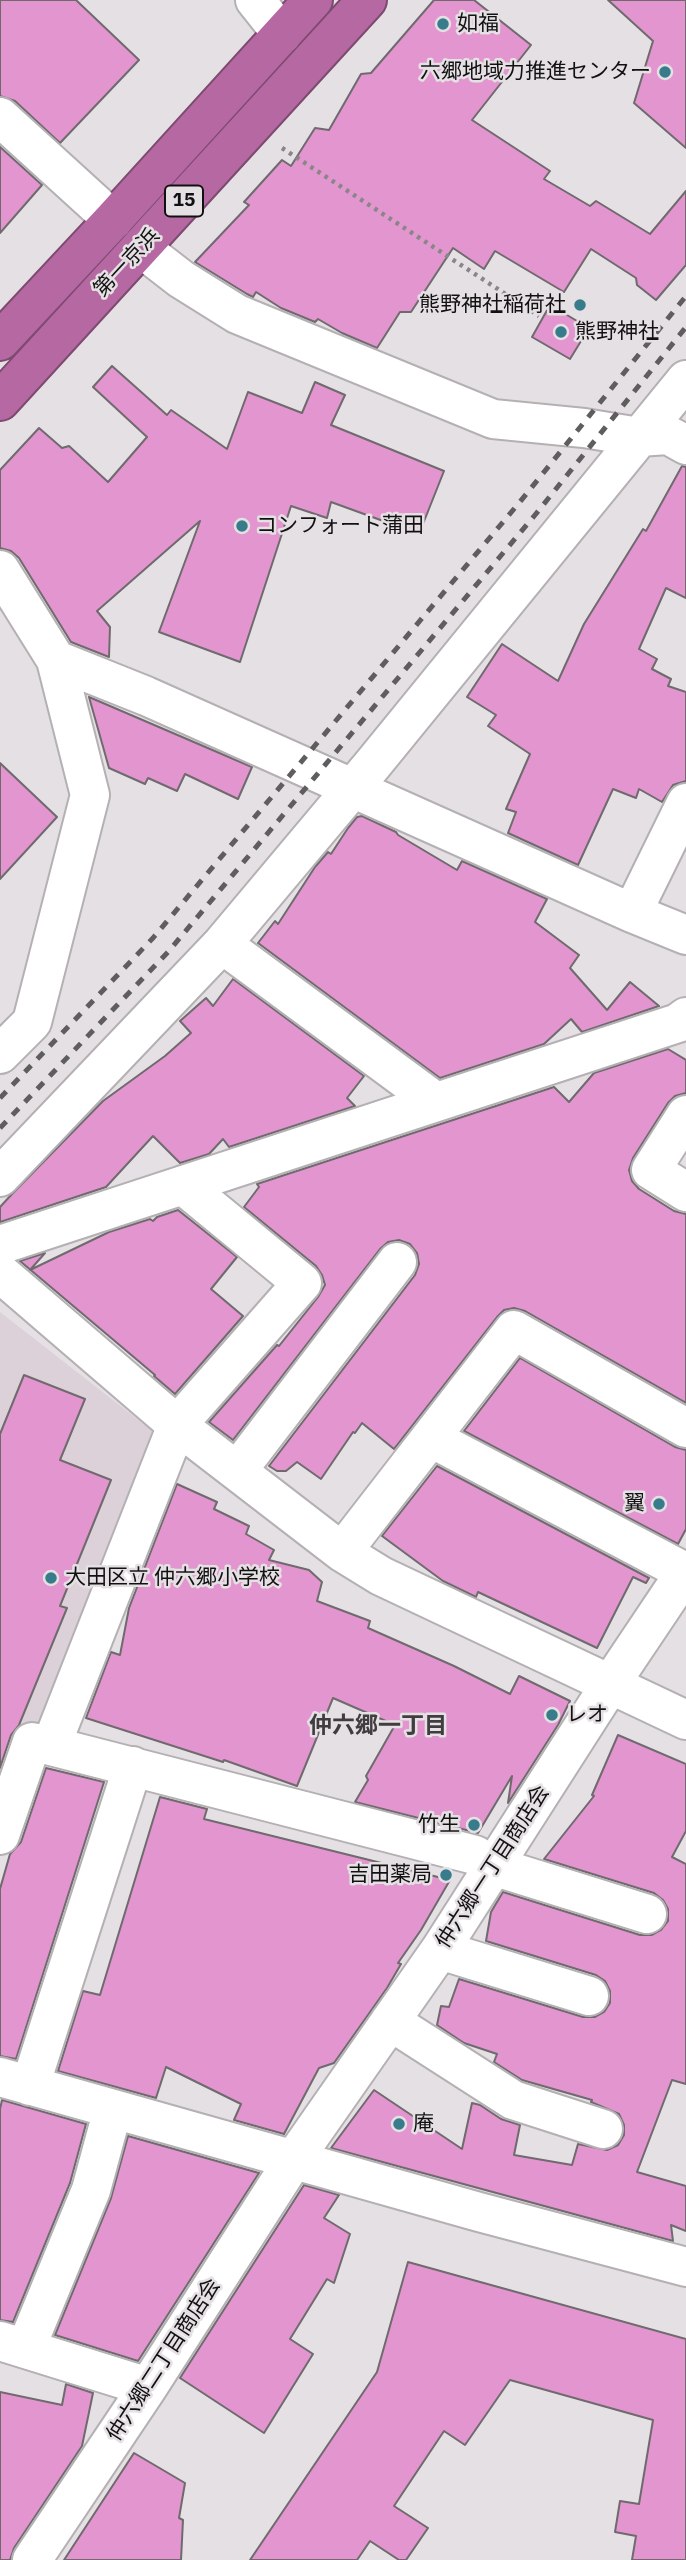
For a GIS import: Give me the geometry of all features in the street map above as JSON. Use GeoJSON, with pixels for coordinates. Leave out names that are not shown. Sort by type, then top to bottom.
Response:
{"type":"FeatureCollection","features":[{"type":"Feature","properties":{"kind":"highway","name":"第一京浜"},"geometry":{"type":"LineString","coordinates":[[0,341],[313,0]]}},
{"type":"Feature","properties":{"kind":"highway","name":"第一京浜"},"geometry":{"type":"LineString","coordinates":[[0,401],[367,0]]}},
{"type":"Feature","properties":{"kind":"street"},"geometry":{"type":"LineString","coordinates":[[255,0],[282,34]]}},
{"type":"Feature","properties":{"kind":"street"},"geometry":{"type":"LineString","coordinates":[[0,117],[113,220]]}},
{"type":"Feature","properties":{"kind":"street"},"geometry":{"type":"LineString","coordinates":[[141,248],[181,279],[237,314],[493,419],[584,428],[639,437],[668,435],[686,445]]}},
{"type":"Feature","properties":{"kind":"street"},"geometry":{"type":"LineString","coordinates":[[0,1177],[222,944],[373,764],[686,380]]}},
{"type":"Feature","properties":{"kind":"street"},"geometry":{"type":"LineString","coordinates":[[0,570],[55,660],[90,796],[33,1022],[0,1054]]}},
{"type":"Feature","properties":{"kind":"street"},"geometry":{"type":"LineString","coordinates":[[55,660],[146,696],[686,935]]}},
{"type":"Feature","properties":{"kind":"street"},"geometry":{"type":"LineString","coordinates":[[632,913],[686,803]]}},
{"type":"Feature","properties":{"kind":"street"},"geometry":{"type":"LineString","coordinates":[[222,944],[436,1102]]}},
{"type":"Feature","properties":{"kind":"street"},"geometry":{"type":"LineString","coordinates":[[0,1245],[683,1022]]}},
{"type":"Feature","properties":{"kind":"street"},"geometry":{"type":"LineString","coordinates":[[686,1115],[651,1170],[686,1192]]}},
{"type":"Feature","properties":{"kind":"street"},"geometry":{"type":"LineString","coordinates":[[51,1746],[177,1425],[302,1283],[183,1185]]}},
{"type":"Feature","properties":{"kind":"street"},"geometry":{"type":"LineString","coordinates":[[237,1471],[397,1262]]}},
{"type":"Feature","properties":{"kind":"street"},"geometry":{"type":"LineString","coordinates":[[0,1273],[177,1425],[342,1552],[381,1576],[686,1720]]}},
{"type":"Feature","properties":{"kind":"street"},"geometry":{"type":"LineString","coordinates":[[342,1552],[514,1330],[686,1428]]}},
{"type":"Feature","properties":{"kind":"street"},"geometry":{"type":"LineString","coordinates":[[431,1438],[686,1571]]}},
{"type":"Feature","properties":{"kind":"street","name":"仲六郷一丁目商店会"},"geometry":{"type":"LineString","coordinates":[[294,2159],[440,1950],[686,1571]]}},
{"type":"Feature","properties":{"kind":"street"},"geometry":{"type":"LineString","coordinates":[[0,1835],[32,1742],[475,1855],[493,1866],[647,1914]]}},
{"type":"Feature","properties":{"kind":"street"},"geometry":{"type":"LineString","coordinates":[[133,1766],[15,2082],[686,2267]]}},
{"type":"Feature","properties":{"kind":"street"},"geometry":{"type":"LineString","coordinates":[[440,1950],[589,1996]]}},
{"type":"Feature","properties":{"kind":"street"},"geometry":{"type":"LineString","coordinates":[[390,2021],[513,2100],[603,2129]]}},
{"type":"Feature","properties":{"kind":"street"},"geometry":{"type":"LineString","coordinates":[[113,2109],[91,2190],[13,2345],[148,2387]]}},
{"type":"Feature","properties":{"kind":"street","name":"仲六郷二丁目商店会"},"geometry":{"type":"LineString","coordinates":[[32,2560],[148,2387],[294,2159]]}},
{"type":"Feature","properties":{"kind":"path"},"geometry":{"type":"LineString","coordinates":[[278,145],[539,316]]}},
{"type":"Feature","properties":{"kind":"shaded area","name":"大田区立 仲六郷小学校"},"geometry":{"type":"Polygon","coordinates":[[[0,1312],[159,1436],[46,1720],[24,1730],[0,1809],[0,1312]]]}},
{"type":"Feature","properties":{"kind":"building"},"geometry":{"type":"Polygon","coordinates":[[[0,0],[76,0],[139,60],[60,143],[15,101],[0,96],[0,0]]]}},
{"type":"Feature","properties":{"kind":"building"},"geometry":{"type":"Polygon","coordinates":[[[434,0],[474,0],[531,45],[472,120],[550,171],[544,179],[590,206],[596,201],[650,234],[686,191],[686,265],[656,300],[637,285],[636,278],[591,249],[564,292],[495,251],[484,269],[453,248],[411,312],[400,312],[377,348],[318,319],[315,322],[281,308],[256,292],[253,297],[195,262],[249,205],[244,202],[282,160],[291,166],[315,128],[329,130],[361,74],[371,73],[434,0]]]}},
{"type":"Feature","properties":{"kind":"building","name":"六郷地域力推進センター"},"geometry":{"type":"Polygon","coordinates":[[[608,0],[686,0],[686,148],[634,103],[653,41],[608,0]]]}},
{"type":"Feature","properties":{"kind":"building"},"geometry":{"type":"Polygon","coordinates":[[[0,147],[42,185],[0,233],[0,147]]]}},
{"type":"Feature","properties":{"kind":"building","name":"熊野神社"},"geometry":{"type":"Polygon","coordinates":[[[550,305],[589,328],[570,359],[532,337],[550,305]]]}},
{"type":"Feature","properties":{"kind":"building"},"geometry":{"type":"Polygon","coordinates":[[[112,366],[167,415],[171,410],[227,449],[248,392],[302,413],[315,382],[345,395],[331,425],[444,471],[419,534],[331,502],[327,518],[291,506],[240,662],[159,632],[200,521],[97,611],[110,627],[109,657],[71,642],[19,558],[11,551],[0,548],[0,470],[39,428],[62,448],[69,446],[108,482],[147,437],[93,387],[112,366]]]}},
{"type":"Feature","properties":{"kind":"building"},"geometry":{"type":"Polygon","coordinates":[[[682,466],[686,467],[686,598],[666,588],[639,649],[657,659],[652,669],[671,679],[668,686],[686,692],[686,781],[673,785],[662,802],[639,789],[636,798],[613,789],[578,865],[508,833],[516,812],[506,809],[530,754],[488,726],[496,715],[467,697],[502,644],[558,681],[584,624],[643,529],[646,531],[682,466]]]}},
{"type":"Feature","properties":{"kind":"building"},"geometry":{"type":"Polygon","coordinates":[[[89,697],[252,767],[238,799],[185,774],[177,791],[148,778],[145,784],[109,768],[89,697]]]}},
{"type":"Feature","properties":{"kind":"building"},"geometry":{"type":"Polygon","coordinates":[[[0,763],[57,817],[0,879],[0,763]]]}},
{"type":"Feature","properties":{"kind":"building"},"geometry":{"type":"Polygon","coordinates":[[[362,816],[396,832],[457,870],[462,861],[547,899],[535,922],[579,955],[570,968],[607,1010],[630,982],[659,1006],[582,1032],[571,1019],[544,1044],[440,1078],[258,943],[275,921],[278,924],[315,867],[328,852],[331,854],[357,817],[362,816]]]}},
{"type":"Feature","properties":{"kind":"building"},"geometry":{"type":"Polygon","coordinates":[[[233,979],[364,1076],[347,1098],[355,1106],[229,1147],[223,1139],[209,1154],[180,1163],[153,1136],[106,1187],[0,1222],[0,1207],[12,1194],[103,1101],[165,1056],[191,1033],[180,1021],[206,998],[213,1006],[233,979]]]}},
{"type":"Feature","properties":{"kind":"building"},"geometry":{"type":"Polygon","coordinates":[[[668,1049],[686,1060],[686,1093],[675,1096],[668,1103],[633,1158],[629,1170],[632,1181],[639,1189],[674,1211],[686,1214],[686,1403],[525,1311],[514,1308],[504,1310],[497,1317],[394,1449],[362,1423],[321,1479],[297,1462],[286,1471],[277,1471],[269,1466],[415,1275],[419,1264],[417,1253],[410,1244],[399,1240],[388,1242],[380,1249],[233,1440],[209,1422],[277,1345],[279,1346],[325,1285],[316,1266],[244,1207],[259,1187],[257,1184],[554,1087],[569,1102],[594,1073],[668,1049]]]}},
{"type":"Feature","properties":{"kind":"building"},"geometry":{"type":"Polygon","coordinates":[[[178,1210],[237,1257],[211,1289],[243,1316],[175,1394],[30,1270],[109,1232],[150,1219],[153,1221],[178,1210]]]}},
{"type":"Feature","properties":{"kind":"building"},"geometry":{"type":"Polygon","coordinates":[[[45,1253],[30,1270],[20,1261],[45,1253]]]}},
{"type":"Feature","properties":{"kind":"building"},"geometry":{"type":"Polygon","coordinates":[[[520,1358],[675,1447],[686,1450],[686,1529],[678,1544],[464,1431],[520,1358]]]}},
{"type":"Feature","properties":{"kind":"building"},"geometry":{"type":"Polygon","coordinates":[[[24,1375],[85,1399],[60,1460],[111,1480],[60,1606],[67,1608],[19,1725],[11,1735],[0,1768],[0,1434],[24,1375]]]}},
{"type":"Feature","properties":{"kind":"building"},"geometry":{"type":"Polygon","coordinates":[[[437,1466],[649,1578],[646,1583],[633,1577],[597,1648],[478,1592],[476,1597],[443,1581],[382,1536],[437,1466]]]}},
{"type":"Feature","properties":{"kind":"building"},"geometry":{"type":"Polygon","coordinates":[[[177,1484],[217,1502],[214,1509],[249,1526],[246,1534],[274,1550],[269,1560],[309,1570],[322,1582],[317,1601],[370,1621],[368,1628],[510,1694],[519,1676],[570,1701],[558,1725],[508,1803],[512,1776],[478,1833],[355,1802],[368,1780],[366,1776],[395,1725],[333,1698],[297,1786],[224,1760],[223,1762],[86,1718],[111,1652],[120,1655],[129,1608],[177,1484]]]}},
{"type":"Feature","properties":{"kind":"building"},"geometry":{"type":"Polygon","coordinates":[[[618,1735],[686,1764],[686,1831],[672,1857],[686,1864],[686,2084],[672,2080],[637,2172],[686,2186],[686,2231],[671,2225],[673,2241],[331,2148],[374,2090],[462,2149],[472,2103],[480,2105],[501,2119],[520,2125],[514,2155],[572,2165],[578,2144],[607,2150],[618,2145],[624,2135],[624,2125],[619,2114],[591,2102],[592,2100],[522,2080],[494,2062],[497,2054],[464,2043],[437,2025],[441,2006],[449,2007],[459,1979],[583,2017],[595,2017],[604,2012],[610,2003],[610,1991],[605,1981],[596,1975],[486,1941],[491,1912],[503,1892],[640,1935],[652,1935],[661,1930],[668,1921],[668,1909],[663,1900],[654,1893],[544,1859],[594,1796],[592,1795],[618,1735]]]}},
{"type":"Feature","properties":{"kind":"building"},"geometry":{"type":"Polygon","coordinates":[[[46,1768],[104,1782],[16,2059],[0,2056],[0,1889],[10,1854],[21,1842],[46,1768]]]}},
{"type":"Feature","properties":{"kind":"building"},"geometry":{"type":"Polygon","coordinates":[[[160,1797],[207,1809],[204,1819],[450,1880],[398,1963],[401,1964],[387,1988],[334,2063],[319,2068],[284,2134],[234,2120],[241,2104],[166,2067],[156,2098],[58,2071],[83,1991],[100,1995],[160,1797]]]}},
{"type":"Feature","properties":{"kind":"building"},"geometry":{"type":"Polygon","coordinates":[[[2,2100],[86,2124],[70,2183],[13,2322],[0,2320],[2,2100]]]}},
{"type":"Feature","properties":{"kind":"building"},"geometry":{"type":"Polygon","coordinates":[[[128,2136],[259,2173],[138,2361],[55,2335],[111,2198],[128,2136]]]}},
{"type":"Feature","properties":{"kind":"building"},"geometry":{"type":"Polygon","coordinates":[[[304,2185],[339,2195],[324,2218],[350,2234],[334,2283],[327,2279],[290,2339],[313,2354],[264,2433],[180,2378],[304,2185]]]}},
{"type":"Feature","properties":{"kind":"building"},"geometry":{"type":"Polygon","coordinates":[[[408,2262],[686,2339],[686,2560],[632,2560],[636,2536],[615,2532],[620,2501],[639,2504],[653,2420],[510,2380],[465,2445],[444,2431],[394,2506],[428,2528],[406,2560],[399,2560],[370,2541],[357,2560],[250,2560],[377,2372],[408,2262]]]}},
{"type":"Feature","properties":{"kind":"building"},"geometry":{"type":"Polygon","coordinates":[[[66,2384],[93,2393],[82,2446],[14,2548],[10,2560],[0,2560],[0,2392],[62,2405],[66,2384]]]}},
{"type":"Feature","properties":{"kind":"building"},"geometry":{"type":"Polygon","coordinates":[[[134,2453],[185,2483],[179,2518],[183,2520],[181,2560],[64,2560],[134,2453]]]}},
{"type":"Feature","properties":{"kind":"railway"},"geometry":{"type":"LineString","coordinates":[[0,1098],[153,938],[519,503],[686,296]]}},
{"type":"Feature","properties":{"kind":"railway"},"geometry":{"type":"LineString","coordinates":[[0,1128],[168,952],[535,515],[686,327]]}},
{"type":"Feature","properties":{"kind":"place","name":"如福"},"geometry":{"type":"Point","coordinates":[443,24]}},
{"type":"Feature","properties":{"kind":"place","name":"六郷地域力推進センター"},"geometry":{"type":"Point","coordinates":[665,72]}},
{"type":"Feature","properties":{"kind":"place","name":"熊野神社稲荷社"},"geometry":{"type":"Point","coordinates":[580,305]}},
{"type":"Feature","properties":{"kind":"place","name":"熊野神社"},"geometry":{"type":"Point","coordinates":[561,332]}},
{"type":"Feature","properties":{"kind":"place","name":"コンフォート蒲田"},"geometry":{"type":"Point","coordinates":[242,526]}},
{"type":"Feature","properties":{"kind":"place","name":"翼"},"geometry":{"type":"Point","coordinates":[659,1504]}},
{"type":"Feature","properties":{"kind":"place","name":"大田区立 仲六郷小学校"},"geometry":{"type":"Point","coordinates":[51,1578]}},
{"type":"Feature","properties":{"kind":"place","name":"レオ"},"geometry":{"type":"Point","coordinates":[552,1715]}},
{"type":"Feature","properties":{"kind":"place","name":"竹生"},"geometry":{"type":"Point","coordinates":[474,1825]}},
{"type":"Feature","properties":{"kind":"place","name":"吉田薬局"},"geometry":{"type":"Point","coordinates":[446,1875]}},
{"type":"Feature","properties":{"kind":"place","name":"庵"},"geometry":{"type":"Point","coordinates":[399,2124]}},
{"type":"Feature","properties":{"kind":"district","name":"仲六郷一丁目"},"geometry":{"type":"Point","coordinates":[378,1726]}}]}
